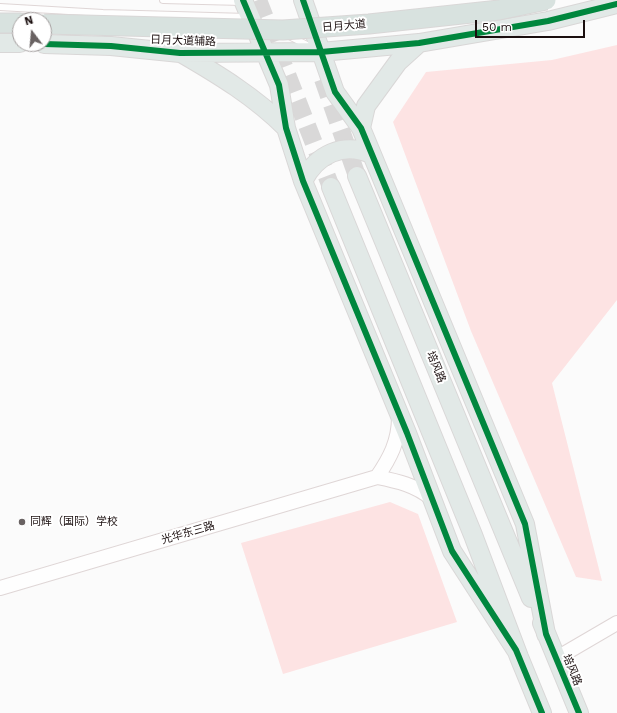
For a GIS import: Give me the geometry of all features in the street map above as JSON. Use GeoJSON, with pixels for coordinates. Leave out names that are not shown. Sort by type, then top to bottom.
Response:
{"type":"FeatureCollection","features":[{"type":"Feature","properties":{"kind":"highway","name":"日月大道"},"geometry":{"type":"LineString","coordinates":[[52,24],[283,30],[370,24],[499,10],[546,0]]}},
{"type":"Feature","properties":{"kind":"highway"},"geometry":{"type":"LineString","coordinates":[[0,22],[12,23]]}},
{"type":"Feature","properties":{"kind":"main road"},"geometry":{"type":"LineString","coordinates":[[302,0],[334,92],[360,128],[524,524],[546,634]]}},
{"type":"Feature","properties":{"kind":"main road","name":"日月大道辅路"},"geometry":{"type":"LineString","coordinates":[[52,44],[111,46],[180,53],[265,51],[321,52],[419,42],[548,21],[617,4]]}},
{"type":"Feature","properties":{"kind":"main road"},"geometry":{"type":"LineString","coordinates":[[246,5],[278,84],[286,128],[303,181],[399,414],[452,551],[516,650]]}},
{"type":"Feature","properties":{"kind":"main road"},"geometry":{"type":"LineString","coordinates":[[360,128],[366,106],[398,62],[419,42]]}},
{"type":"Feature","properties":{"kind":"main road"},"geometry":{"type":"LineString","coordinates":[[0,43],[12,43]]}},
{"type":"Feature","properties":{"kind":"main road"},"geometry":{"type":"LineString","coordinates":[[180,53],[228,80],[267,108],[286,128]]}},
{"type":"Feature","properties":{"kind":"main road"},"geometry":{"type":"LineString","coordinates":[[303,181],[314,163],[327,153],[358,148],[371,154]]}},
{"type":"Feature","properties":{"kind":"main road","name":"培风路"},"geometry":{"type":"LineString","coordinates":[[357,176],[579,713]]}},
{"type":"Feature","properties":{"kind":"main road"},"geometry":{"type":"LineString","coordinates":[[331,187],[474,535],[516,650],[542,713]]}},
{"type":"Feature","properties":{"kind":"street"},"geometry":{"type":"LineString","coordinates":[[399,414],[399,431],[395,445],[387,462],[377,477],[407,484],[424,491],[432,498]]}},
{"type":"Feature","properties":{"kind":"street","name":"光华东三路"},"geometry":{"type":"LineString","coordinates":[[0,588],[377,477]]}},
{"type":"Feature","properties":{"kind":"street"},"geometry":{"type":"LineString","coordinates":[[557,658],[617,623]]}},
{"type":"Feature","properties":{"kind":"lane"},"geometry":{"type":"LineString","coordinates":[[163,0],[246,5],[321,52]]}},
{"type":"Feature","properties":{"kind":"lane"},"geometry":{"type":"LineString","coordinates":[[0,7],[103,12],[246,5]]}},
{"type":"Feature","properties":{"kind":"shaded area"},"geometry":{"type":"Polygon","coordinates":[[[617,45],[617,300],[552,383],[602,581],[576,577],[471,331],[393,122],[426,72],[552,60],[617,45]]]}},
{"type":"Feature","properties":{"kind":"shaded area"},"geometry":{"type":"Polygon","coordinates":[[[390,502],[418,514],[457,622],[283,674],[241,543],[390,502]]]}},
{"type":"Feature","properties":{"kind":"tunnel"},"geometry":{"type":"LineString","coordinates":[[258,0],[331,187]]}},
{"type":"Feature","properties":{"kind":"tunnel"},"geometry":{"type":"LineString","coordinates":[[323,79],[357,176]]}},
{"type":"Feature","properties":{"kind":"cycle path"},"geometry":{"type":"LineString","coordinates":[[243,0],[279,85],[286,128],[303,181],[407,433],[452,551],[516,650],[542,713]]}},
{"type":"Feature","properties":{"kind":"cycle path"},"geometry":{"type":"LineString","coordinates":[[303,0],[335,92],[361,128],[525,524],[546,634],[579,713]]}},
{"type":"Feature","properties":{"kind":"cycle path"},"geometry":{"type":"LineString","coordinates":[[52,44],[111,46],[180,53],[321,52],[419,43],[548,21],[617,4]]}},
{"type":"Feature","properties":{"kind":"place","name":"同辉（国际）学校"},"geometry":{"type":"Point","coordinates":[22,522]}}]}
